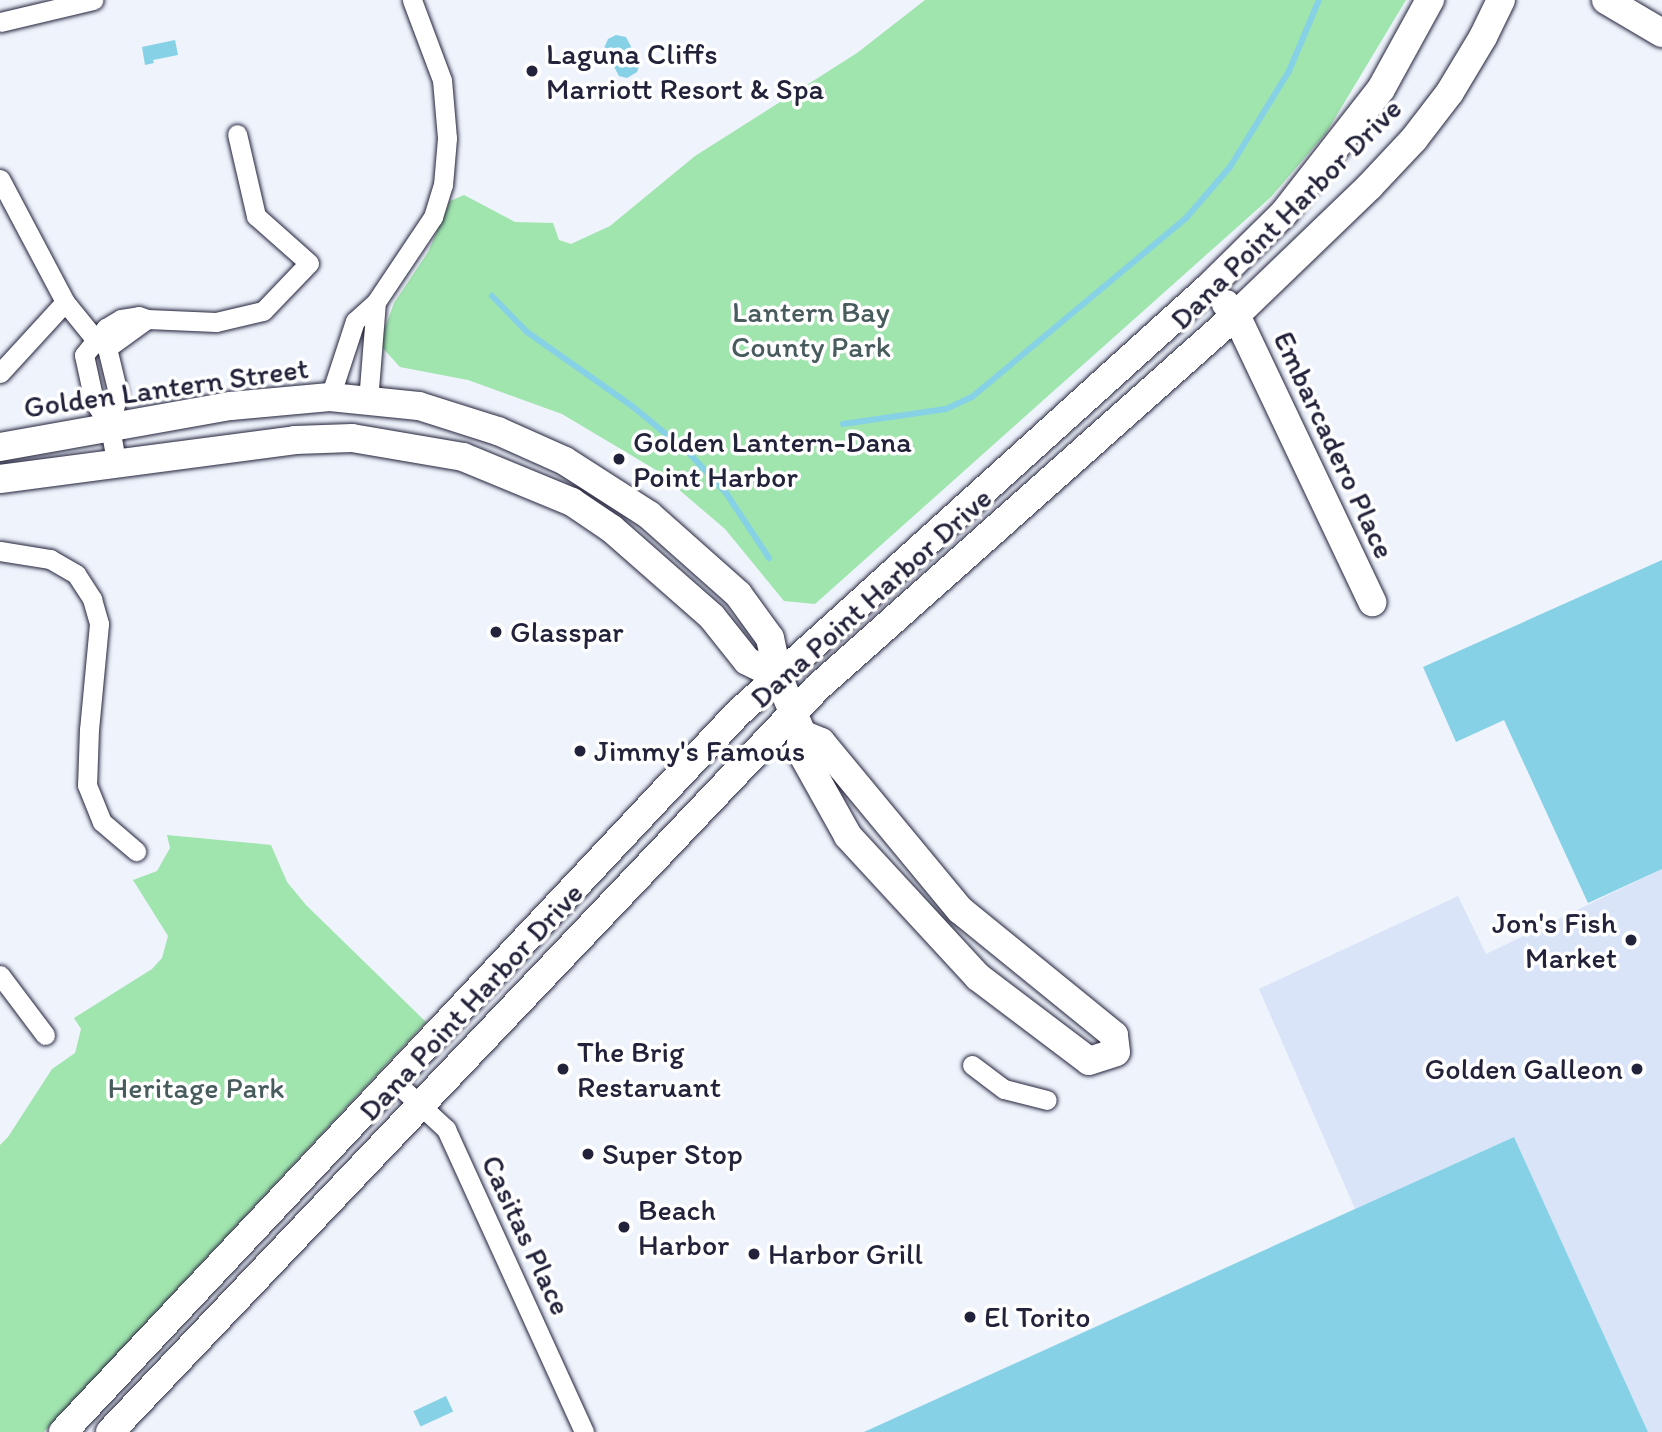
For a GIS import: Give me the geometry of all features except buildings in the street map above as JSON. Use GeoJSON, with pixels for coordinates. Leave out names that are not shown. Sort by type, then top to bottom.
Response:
{"type":"FeatureCollection","features":[{"type":"Feature","properties":{"kind":"main road","name":"Dana Point Harbor Drive"},"geometry":{"type":"LineString","coordinates":[[63,1432],[738,713],[1210,286],[1284,213],[1381,89],[1430,0]]}},
{"type":"Feature","properties":{"kind":"main road","name":"Dana Point Harbor Drive"},"geometry":{"type":"LineString","coordinates":[[110,1432],[421,1104],[797,723],[1236,315],[1369,187],[1414,139],[1450,92],[1483,37],[1501,0]]}},
{"type":"Feature","properties":{"kind":"main road"},"geometry":{"type":"LineString","coordinates":[[1606,0],[1662,33]]}},
{"type":"Feature","properties":{"kind":"main road","name":"Embarcadero Place"},"geometry":{"type":"LineString","coordinates":[[1210,286],[1236,315],[1372,602]]}},
{"type":"Feature","properties":{"kind":"main road","name":"Golden Lantern Street"},"geometry":{"type":"LineString","coordinates":[[0,447],[231,406],[330,397],[419,406],[498,431],[565,461],[649,515],[738,594],[770,638],[778,676],[797,723],[800,750],[848,836],[978,977],[1089,1061],[1116,1052],[1114,1035],[956,904]]}},
{"type":"Feature","properties":{"kind":"main road"},"geometry":{"type":"LineString","coordinates":[[431,450],[498,431]]}},
{"type":"Feature","properties":{"kind":"main road"},"geometry":{"type":"LineString","coordinates":[[0,479],[116,461],[295,440],[341,438],[463,457],[572,502],[612,529],[712,617],[747,661],[778,676]]}},
{"type":"Feature","properties":{"kind":"main road"},"geometry":{"type":"LineString","coordinates":[[797,723],[821,742],[956,904],[929,924]]}},
{"type":"Feature","properties":{"kind":"street"},"geometry":{"type":"LineString","coordinates":[[0,22],[93,0]]}},
{"type":"Feature","properties":{"kind":"street"},"geometry":{"type":"LineString","coordinates":[[330,397],[355,321],[376,302],[433,217],[443,185],[447,138],[442,80],[412,0]]}},
{"type":"Feature","properties":{"kind":"street"},"geometry":{"type":"LineString","coordinates":[[116,461],[110,426],[94,401],[84,355],[101,344],[106,328],[121,320],[139,316],[147,319],[216,322],[263,311],[309,263],[256,216],[237,134]]}},
{"type":"Feature","properties":{"kind":"street"},"geometry":{"type":"LineString","coordinates":[[0,179],[65,302],[101,344]]}},
{"type":"Feature","properties":{"kind":"street"},"geometry":{"type":"LineString","coordinates":[[0,373],[65,302]]}},
{"type":"Feature","properties":{"kind":"street"},"geometry":{"type":"LineString","coordinates":[[368,401],[376,302]]}},
{"type":"Feature","properties":{"kind":"street"},"geometry":{"type":"LineString","coordinates":[[0,551],[50,559],[76,574],[92,599],[99,624],[89,729],[87,785],[102,822],[136,851]]}},
{"type":"Feature","properties":{"kind":"street"},"geometry":{"type":"LineString","coordinates":[[0,975],[45,1035]]}},
{"type":"Feature","properties":{"kind":"street"},"geometry":{"type":"LineString","coordinates":[[972,1065],[1004,1089],[1047,1100]]}},
{"type":"Feature","properties":{"kind":"street","name":"Casitas Place"},"geometry":{"type":"LineString","coordinates":[[392,1079],[446,1129],[584,1432]]}},
{"type":"Feature","properties":{"kind":"shaded area"},"geometry":{"type":"Polygon","coordinates":[[[1662,869],[1662,1432],[1648,1432],[1514,1137],[1355,1209],[1259,989],[1458,896],[1486,954],[1662,869]]]}},
{"type":"Feature","properties":{"kind":"green space","name":"Lantern Bay County Park"},"geometry":{"type":"Polygon","coordinates":[[[925,0],[1406,0],[1326,133],[1271,197],[815,604],[784,601],[725,529],[656,470],[562,414],[468,380],[400,367],[379,344],[394,303],[428,252],[450,201],[464,195],[515,222],[553,223],[559,240],[571,244],[610,226],[695,156],[857,53],[925,0]]]}},
{"type":"Feature","properties":{"kind":"green space","name":"Heritage Park"},"geometry":{"type":"Polygon","coordinates":[[[167,835],[271,845],[287,882],[306,905],[426,1022],[44,1432],[0,1432],[0,1145],[52,1069],[75,1053],[81,1029],[74,1018],[152,969],[162,958],[168,936],[133,880],[157,871],[170,848],[167,835]]]}},
{"type":"Feature","properties":{"kind":"water"},"geometry":{"type":"Polygon","coordinates":[[[616,35],[626,37],[640,64],[637,72],[627,78],[619,76],[604,48],[608,39],[616,35]]]}},
{"type":"Feature","properties":{"kind":"water"},"geometry":{"type":"Polygon","coordinates":[[[175,40],[178,55],[153,60],[154,63],[145,65],[142,47],[175,40]]]}},
{"type":"Feature","properties":{"kind":"water"},"geometry":{"type":"Polygon","coordinates":[[[1662,560],[1662,869],[1588,903],[1504,720],[1456,742],[1423,667],[1662,560]]]}},
{"type":"Feature","properties":{"kind":"water"},"geometry":{"type":"Polygon","coordinates":[[[1514,1137],[1648,1432],[864,1432],[1355,1209],[1514,1137]]]}},
{"type":"Feature","properties":{"kind":"water"},"geometry":{"type":"Polygon","coordinates":[[[446,1396],[453,1411],[421,1427],[413,1411],[446,1396]]]}},
{"type":"Feature","properties":{"kind":"waterway"},"geometry":{"type":"LineString","coordinates":[[843,424],[946,409],[972,397],[1187,217],[1230,167],[1289,71],[1319,0]]}},
{"type":"Feature","properties":{"kind":"waterway"},"geometry":{"type":"LineString","coordinates":[[492,296],[527,332],[632,406],[689,453],[726,493],[769,558]]}},
{"type":"Feature","properties":{"kind":"place","name":"Laguna Cliffs Marriott Resort & Spa"},"geometry":{"type":"Point","coordinates":[532,71]}},
{"type":"Feature","properties":{"kind":"place","name":"Golden Lantern-Dana Point Harbor"},"geometry":{"type":"Point","coordinates":[619,459]}},
{"type":"Feature","properties":{"kind":"place","name":"Glasspar"},"geometry":{"type":"Point","coordinates":[496,632]}},
{"type":"Feature","properties":{"kind":"place","name":"Jimmy's Famous"},"geometry":{"type":"Point","coordinates":[580,751]}},
{"type":"Feature","properties":{"kind":"place","name":"Jon's Fish Market"},"geometry":{"type":"Point","coordinates":[1631,940]}},
{"type":"Feature","properties":{"kind":"place","name":"The Brig Restaruant"},"geometry":{"type":"Point","coordinates":[563,1069]}},
{"type":"Feature","properties":{"kind":"place","name":"Golden Galleon"},"geometry":{"type":"Point","coordinates":[1637,1069]}},
{"type":"Feature","properties":{"kind":"place","name":"Super Stop"},"geometry":{"type":"Point","coordinates":[588,1154]}},
{"type":"Feature","properties":{"kind":"place","name":"Beach Harbor"},"geometry":{"type":"Point","coordinates":[624,1227]}},
{"type":"Feature","properties":{"kind":"place","name":"Harbor Grill"},"geometry":{"type":"Point","coordinates":[754,1254]}},
{"type":"Feature","properties":{"kind":"place","name":"El Torito"},"geometry":{"type":"Point","coordinates":[970,1317]}}]}
